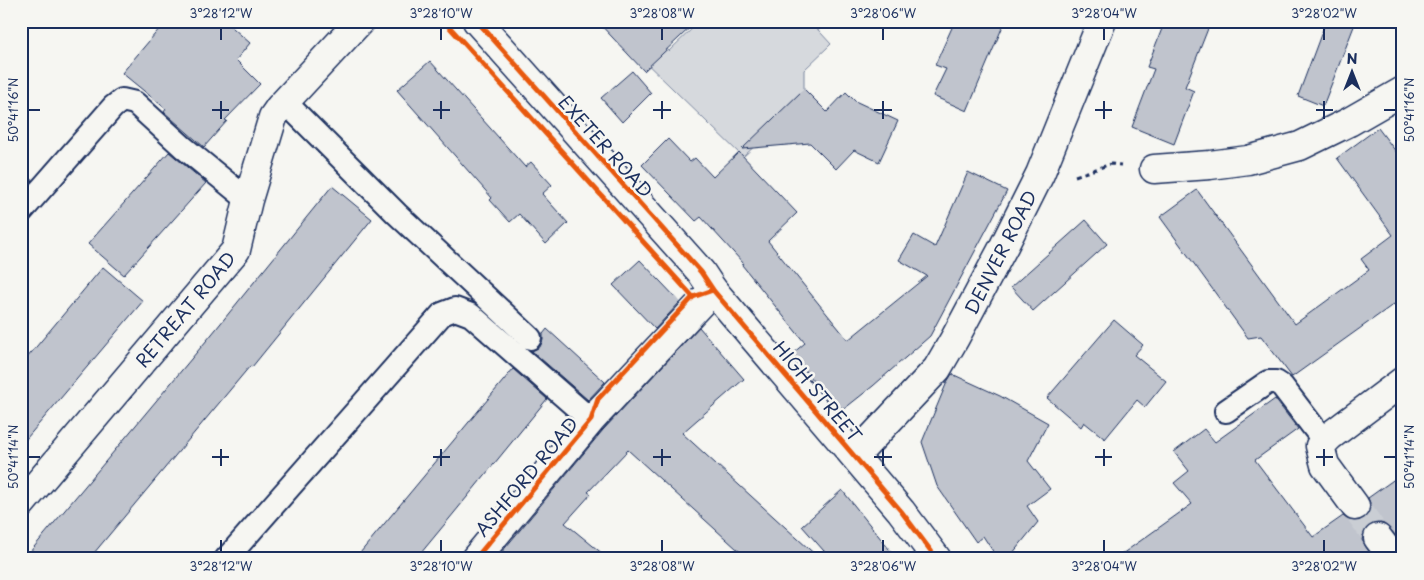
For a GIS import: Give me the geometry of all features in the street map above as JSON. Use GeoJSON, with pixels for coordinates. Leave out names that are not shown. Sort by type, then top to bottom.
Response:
{"type":"FeatureCollection","features":[{"type":"Feature","properties":{"kind":"street","name":"RETREAT ROAD"},"geometry":{"type":"LineString","coordinates":[[21,504],[236,250],[248,200],[273,117],[360,21]]}},
{"type":"Feature","properties":{"kind":"street","name":"EXETER ROAD"},"geometry":{"type":"LineString","coordinates":[[477,21],[701,272],[713,290]]}},
{"type":"Feature","properties":{"kind":"street","name":"DENVER ROAD"},"geometry":{"type":"LineString","coordinates":[[855,456],[937,369],[955,338],[1040,174],[1102,21]]}},
{"type":"Feature","properties":{"kind":"street"},"geometry":{"type":"LineString","coordinates":[[1154,168],[1210,165],[1248,160],[1300,146],[1349,122],[1403,91]]}},
{"type":"Feature","properties":{"kind":"street","name":"ASHFORD ROAD"},"geometry":{"type":"LineString","coordinates":[[475,559],[590,420],[713,290]]}},
{"type":"Feature","properties":{"kind":"street","name":"HIGH STREET"},"geometry":{"type":"LineString","coordinates":[[713,290],[901,511],[937,559]]}},
{"type":"Feature","properties":{"kind":"street"},"geometry":{"type":"LineString","coordinates":[[1355,506],[1325,465],[1320,446],[1403,381]]}},
{"type":"Feature","properties":{"kind":"lane"},"geometry":{"type":"LineString","coordinates":[[21,212],[113,107],[122,100],[135,103],[183,147],[248,200]]}},
{"type":"Feature","properties":{"kind":"lane"},"geometry":{"type":"LineString","coordinates":[[285,102],[397,214],[530,338]]}},
{"type":"Feature","properties":{"kind":"lane"},"geometry":{"type":"LineString","coordinates":[[226,559],[442,314],[456,309],[470,315],[590,420]]}},
{"type":"Feature","properties":{"kind":"lane"},"geometry":{"type":"LineString","coordinates":[[1226,411],[1268,382],[1276,382],[1282,386],[1324,441]]}},
{"type":"Feature","properties":{"kind":"path"},"geometry":{"type":"LineString","coordinates":[[1068,178],[1111,164],[1154,168]]}},
{"type":"Feature","properties":{"kind":"shaded area"},"geometry":{"type":"Polygon","coordinates":[[[693,21],[810,21],[831,44],[804,70],[804,89],[780,113],[759,142],[743,157],[638,55],[655,38],[669,51],[696,25],[693,21]]]}},
{"type":"Feature","properties":{"kind":"building"},"geometry":{"type":"Polygon","coordinates":[[[166,21],[225,21],[250,43],[236,60],[260,84],[225,120],[227,121],[204,147],[164,112],[166,109],[122,73],[166,21]]]}},
{"type":"Feature","properties":{"kind":"building"},"geometry":{"type":"Polygon","coordinates":[[[597,21],[697,21],[644,71],[597,21]]]}},
{"type":"Feature","properties":{"kind":"building"},"geometry":{"type":"Polygon","coordinates":[[[955,21],[1005,21],[967,111],[933,96],[946,69],[935,65],[955,21]]]}},
{"type":"Feature","properties":{"kind":"building"},"geometry":{"type":"Polygon","coordinates":[[[1165,21],[1211,21],[1185,87],[1194,91],[1174,144],[1132,127],[1154,69],[1147,67],[1165,21]]]}},
{"type":"Feature","properties":{"kind":"building"},"geometry":{"type":"Polygon","coordinates":[[[1326,21],[1356,21],[1323,106],[1298,96],[1326,21]]]}},
{"type":"Feature","properties":{"kind":"building"},"geometry":{"type":"Polygon","coordinates":[[[430,61],[525,167],[531,162],[552,185],[542,194],[568,223],[546,244],[519,214],[510,222],[490,200],[492,198],[397,90],[430,61]]]}},
{"type":"Feature","properties":{"kind":"building"},"geometry":{"type":"Polygon","coordinates":[[[632,71],[651,93],[622,122],[601,98],[632,71]]]}},
{"type":"Feature","properties":{"kind":"building"},"geometry":{"type":"Polygon","coordinates":[[[804,89],[827,112],[846,92],[855,101],[898,121],[879,162],[854,150],[836,169],[810,143],[742,149],[804,89]]]}},
{"type":"Feature","properties":{"kind":"building"},"geometry":{"type":"Polygon","coordinates":[[[1378,128],[1403,161],[1403,316],[1394,304],[1292,377],[1261,336],[1248,338],[1160,217],[1197,190],[1295,324],[1369,270],[1361,259],[1393,235],[1337,158],[1378,128]]]}},
{"type":"Feature","properties":{"kind":"building"},"geometry":{"type":"Polygon","coordinates":[[[668,139],[690,162],[695,158],[713,177],[739,152],[797,213],[768,241],[848,340],[927,276],[899,260],[914,235],[935,247],[968,172],[1007,191],[930,336],[844,409],[831,404],[792,354],[805,343],[742,265],[744,264],[701,217],[696,221],[642,165],[668,139]]]}},
{"type":"Feature","properties":{"kind":"building"},"geometry":{"type":"Polygon","coordinates":[[[169,152],[206,183],[124,275],[88,244],[169,152]]]}},
{"type":"Feature","properties":{"kind":"building"},"geometry":{"type":"Polygon","coordinates":[[[332,186],[372,219],[252,367],[250,366],[89,559],[24,559],[212,334],[332,186]]]}},
{"type":"Feature","properties":{"kind":"building"},"geometry":{"type":"Polygon","coordinates":[[[1086,220],[1107,244],[1033,311],[1011,287],[1086,220]]]}},
{"type":"Feature","properties":{"kind":"building"},"geometry":{"type":"Polygon","coordinates":[[[640,260],[680,302],[655,329],[613,285],[640,260]]]}},
{"type":"Feature","properties":{"kind":"building"},"geometry":{"type":"Polygon","coordinates":[[[103,267],[143,301],[21,445],[21,365],[103,267]]]}},
{"type":"Feature","properties":{"kind":"building"},"geometry":{"type":"Polygon","coordinates":[[[1114,320],[1143,345],[1134,355],[1166,381],[1145,407],[1137,400],[1105,439],[1084,422],[1081,427],[1047,398],[1114,320]]]}},
{"type":"Feature","properties":{"kind":"building"},"geometry":{"type":"Polygon","coordinates":[[[699,327],[744,379],[682,433],[820,559],[748,559],[628,450],[588,492],[591,494],[565,523],[609,559],[496,559],[603,430],[699,327]]]}},
{"type":"Feature","properties":{"kind":"building"},"geometry":{"type":"Polygon","coordinates":[[[547,329],[605,382],[588,400],[532,351],[540,347],[543,334],[547,329]]]}},
{"type":"Feature","properties":{"kind":"building"},"geometry":{"type":"Polygon","coordinates":[[[513,369],[547,399],[416,559],[355,559],[513,369]]]}},
{"type":"Feature","properties":{"kind":"building"},"geometry":{"type":"Polygon","coordinates":[[[952,374],[1000,396],[1048,423],[1028,461],[1050,489],[1027,506],[1038,522],[1008,559],[998,559],[983,536],[976,542],[937,486],[922,442],[952,374]]]}},
{"type":"Feature","properties":{"kind":"building"},"geometry":{"type":"Polygon","coordinates":[[[1275,399],[1298,429],[1255,460],[1313,537],[1343,516],[1356,522],[1364,519],[1371,505],[1368,498],[1403,473],[1403,541],[1401,542],[1384,524],[1376,522],[1368,526],[1362,540],[1374,559],[1115,559],[1192,504],[1174,483],[1189,471],[1174,452],[1204,429],[1215,442],[1275,399]]]}},
{"type":"Feature","properties":{"kind":"building"},"geometry":{"type":"Polygon","coordinates":[[[842,490],[897,559],[831,559],[802,526],[842,490]]]}},
{"type":"Feature","properties":{"kind":"tunnel"},"geometry":{"type":"LineString","coordinates":[[1355,506],[1378,538]]}},
{"type":"Feature","properties":{"kind":"cycle path"},"geometry":{"type":"LineString","coordinates":[[444,21],[693,297]]}},
{"type":"Feature","properties":{"kind":"cycle path"},"geometry":{"type":"LineString","coordinates":[[477,21],[701,272],[713,290],[901,511],[937,559]]}},
{"type":"Feature","properties":{"kind":"cycle path"},"geometry":{"type":"LineString","coordinates":[[475,559],[591,420],[598,399],[693,297],[713,290]]}}]}
